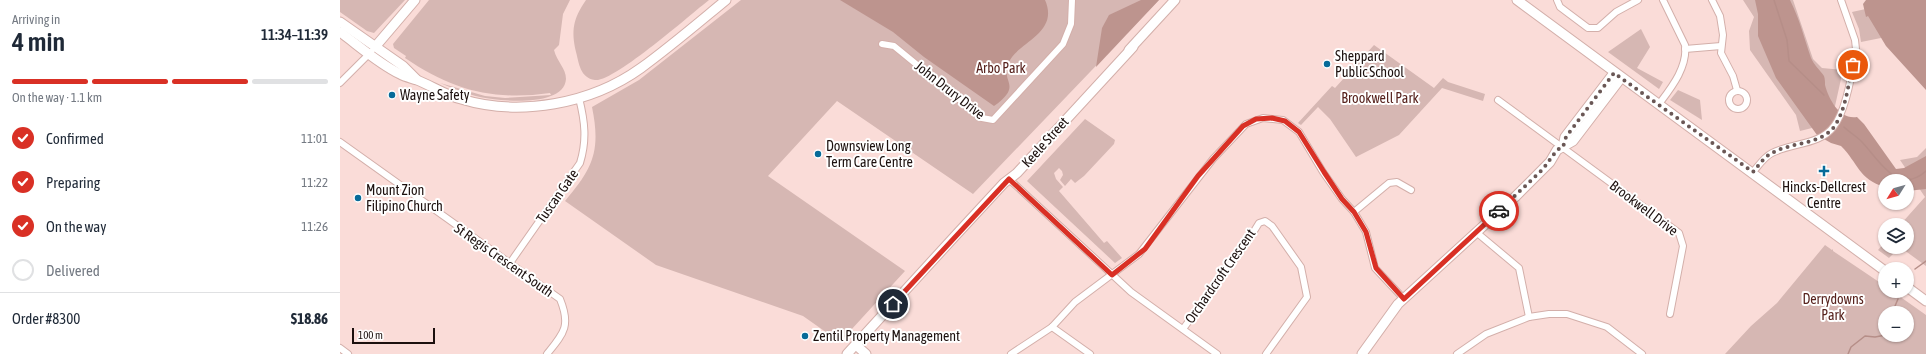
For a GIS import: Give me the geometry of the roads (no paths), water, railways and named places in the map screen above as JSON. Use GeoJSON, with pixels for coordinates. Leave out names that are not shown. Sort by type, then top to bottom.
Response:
{"type":"FeatureCollection","features":[{"type":"Feature","properties":{"kind":"main road"},"geometry":{"type":"LineString","coordinates":[[372,50],[415,0]]}},
{"type":"Feature","properties":{"kind":"main road"},"geometry":{"type":"LineString","coordinates":[[340,32],[403,66],[418,80],[437,91],[461,100],[486,105],[512,107],[538,105],[578,98],[619,81],[640,69],[726,0]]}},
{"type":"Feature","properties":{"kind":"main road","name":"Keele Street"},"geometry":{"type":"LineString","coordinates":[[847,354],[1175,0]]}},
{"type":"Feature","properties":{"kind":"main road"},"geometry":{"type":"LineString","coordinates":[[1517,0],[1753,172],[1878,266]]}},
{"type":"Feature","properties":{"kind":"main road"},"geometry":{"type":"LineString","coordinates":[[340,22],[372,50]]}},
{"type":"Feature","properties":{"kind":"main road"},"geometry":{"type":"LineString","coordinates":[[1362,354],[1404,299],[1515,197],[1550,162],[1557,150],[1563,147],[1566,137],[1618,75]]}},
{"type":"Feature","properties":{"kind":"main road"},"geometry":{"type":"LineString","coordinates":[[1914,292],[1926,300]]}},
{"type":"Feature","properties":{"kind":"main road"},"geometry":{"type":"LineString","coordinates":[[856,345],[866,354]]}},
{"type":"Feature","properties":{"kind":"street","name":"John Drury Drive"},"geometry":{"type":"LineString","coordinates":[[882,44],[894,46],[982,118],[993,120],[1063,44],[1071,24],[1072,0]]}},
{"type":"Feature","properties":{"kind":"street"},"geometry":{"type":"LineString","coordinates":[[1557,0],[1560,7],[1588,28],[1594,29],[1600,27],[1616,12],[1638,0]]}},
{"type":"Feature","properties":{"kind":"street"},"geometry":{"type":"LineString","coordinates":[[1659,104],[1670,90],[1680,70],[1685,49],[1664,0]]}},
{"type":"Feature","properties":{"kind":"street"},"geometry":{"type":"LineString","coordinates":[[1712,0],[1720,16],[1723,35],[1721,52],[1734,76],[1737,90]]}},
{"type":"Feature","properties":{"kind":"street"},"geometry":{"type":"LineString","coordinates":[[1753,172],[1764,158],[1774,152],[1816,138],[1834,126],[1842,110],[1856,49],[1855,40],[1841,0]]}},
{"type":"Feature","properties":{"kind":"street"},"geometry":{"type":"LineString","coordinates":[[1685,49],[1721,46]]}},
{"type":"Feature","properties":{"kind":"street"},"geometry":{"type":"LineString","coordinates":[[340,83],[372,50]]}},
{"type":"Feature","properties":{"kind":"street","name":"Tuscan Gate"},"geometry":{"type":"LineString","coordinates":[[510,263],[580,163],[585,149],[586,134],[578,98]]}},
{"type":"Feature","properties":{"kind":"street"},"geometry":{"type":"LineString","coordinates":[[1498,100],[1563,147]]}},
{"type":"Feature","properties":{"kind":"street"},"geometry":{"type":"LineString","coordinates":[[1010,354],[1052,327],[1075,302],[1145,249],[1198,176],[1236,134],[1246,124],[1270,117],[1281,120],[1299,132],[1329,180],[1354,212],[1366,232],[1376,268],[1404,299]]}},
{"type":"Feature","properties":{"kind":"street","name":"St Regis Crescent South"},"geometry":{"type":"LineString","coordinates":[[340,142],[560,299],[566,316],[561,336],[547,354]]}},
{"type":"Feature","properties":{"kind":"street","name":"Brookwell Drive"},"geometry":{"type":"LineString","coordinates":[[1563,147],[1682,237],[1683,249],[1670,314]]}},
{"type":"Feature","properties":{"kind":"street"},"geometry":{"type":"LineString","coordinates":[[1009,179],[1141,301],[1217,354]]}},
{"type":"Feature","properties":{"kind":"street"},"geometry":{"type":"LineString","coordinates":[[1354,212],[1390,182],[1397,182],[1411,190]]}},
{"type":"Feature","properties":{"kind":"street","name":"Orchardcroft Crescent"},"geometry":{"type":"LineString","coordinates":[[1183,329],[1252,236],[1256,225],[1265,221],[1272,226],[1301,268],[1307,297],[1266,354]]}},
{"type":"Feature","properties":{"kind":"street"},"geometry":{"type":"LineString","coordinates":[[1476,232],[1519,268],[1529,317]]}},
{"type":"Feature","properties":{"kind":"street"},"geometry":{"type":"LineString","coordinates":[[1457,354],[1486,334],[1529,317],[1549,314],[1567,314],[1607,327],[1642,354]]}},
{"type":"Feature","properties":{"kind":"street"},"geometry":{"type":"LineString","coordinates":[[1052,327],[1090,354]]}},
{"type":"Feature","properties":{"kind":"street"},"geometry":{"type":"LineString","coordinates":[[340,348],[348,354]]}},
{"type":"Feature","properties":{"kind":"waterway"},"geometry":{"type":"LineString","coordinates":[[1774,0],[1787,40],[1789,61],[1824,95]]}},
{"type":"Feature","properties":{"kind":"waterway"},"geometry":{"type":"LineString","coordinates":[[1844,127],[1861,141],[1881,165],[1897,177],[1906,180],[1916,178],[1926,171]]}},
{"type":"Feature","properties":{"kind":"waterway"},"geometry":{"type":"LineString","coordinates":[[1915,269],[1926,261]]}},
{"type":"Feature","properties":{"kind":"waterway"},"geometry":{"type":"LineString","coordinates":[[1895,306],[1898,299]]}},
{"type":"Feature","properties":{"kind":"waterway"},"geometry":{"type":"LineString","coordinates":[[1848,354],[1851,347],[1865,336],[1878,336]]}},
{"type":"Feature","properties":{"kind":"place","name":"Sheppard Public School"},"geometry":{"type":"Point","coordinates":[1327,64]}},
{"type":"Feature","properties":{"kind":"place","name":"Wayne Safety"},"geometry":{"type":"Point","coordinates":[392,95]}},
{"type":"Feature","properties":{"kind":"place","name":"Downsview Long Term Care Centre"},"geometry":{"type":"Point","coordinates":[818,154]}},
{"type":"Feature","properties":{"kind":"place","name":"Hincks-Dellcrest Centre"},"geometry":{"type":"Point","coordinates":[1824,171]}},
{"type":"Feature","properties":{"kind":"place","name":"Mount Zion Filipino Church"},"geometry":{"type":"Point","coordinates":[358,198]}},
{"type":"Feature","properties":{"kind":"place","name":"Zentil Property Management"},"geometry":{"type":"Point","coordinates":[805,336]}},
{"type":"Feature","properties":{"kind":"park label","name":"Arbo Park"},"geometry":{"type":"Point","coordinates":[1001,68]}},
{"type":"Feature","properties":{"kind":"park label","name":"Brookwell Park"},"geometry":{"type":"Point","coordinates":[1380,98]}},
{"type":"Feature","properties":{"kind":"park label","name":"Derrydowns Park"},"geometry":{"type":"Point","coordinates":[1833,308]}}]}
